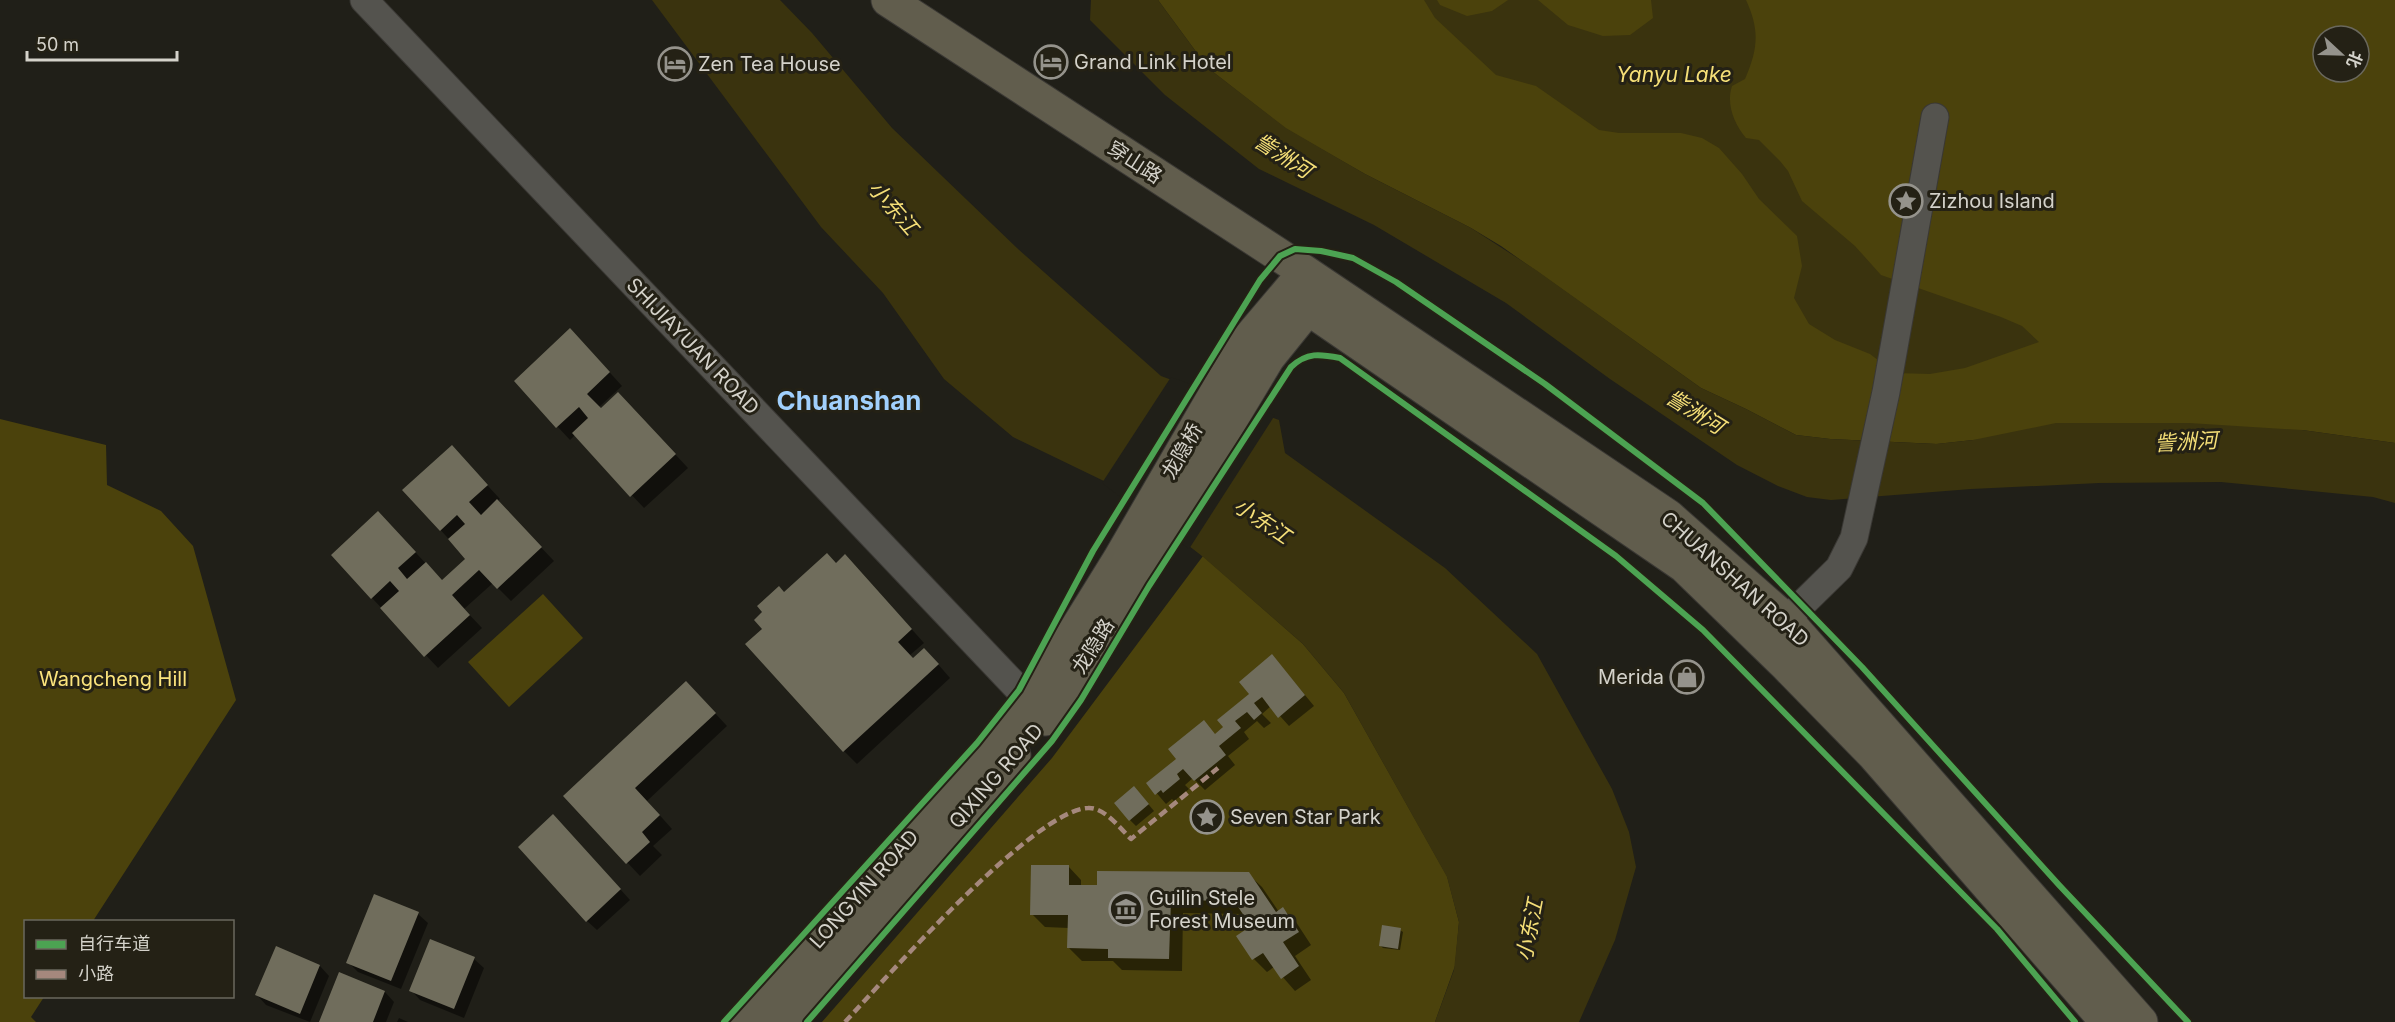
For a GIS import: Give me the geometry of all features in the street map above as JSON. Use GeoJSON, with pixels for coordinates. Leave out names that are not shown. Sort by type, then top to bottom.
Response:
{"type":"FeatureCollection","features":[{"type":"Feature","properties":{"kind":"main road","name":"穿山路"},"geometry":{"type":"LineString","coordinates":[[888,0],[1307,291]]}},
{"type":"Feature","properties":{"kind":"main road","name":"龙隐桥"},"geometry":{"type":"LineString","coordinates":[[1129,566],[1256,350],[1307,291]]}},
{"type":"Feature","properties":{"kind":"main road","name":"CHUANSHAN ROAD"},"geometry":{"type":"LineString","coordinates":[[1307,291],[1668,516],[1786,620],[2141,1022]]}},
{"type":"Feature","properties":{"kind":"main road","name":"CHUANSHAN ROAD"},"geometry":{"type":"LineString","coordinates":[[1307,291],[1684,566],[1873,754],[2107,1022]]}},
{"type":"Feature","properties":{"kind":"main road","name":"龙隐路"},"geometry":{"type":"LineString","coordinates":[[1039,711],[1129,566]]}},
{"type":"Feature","properties":{"kind":"main road","name":"LONGYIN ROAD"},"geometry":{"type":"LineString","coordinates":[[745,1022],[1039,711]]}},
{"type":"Feature","properties":{"kind":"main road","name":"QIXING ROAD"},"geometry":{"type":"LineString","coordinates":[[780,1022],[1039,711]]}},
{"type":"Feature","properties":{"kind":"street","name":"SHIJIAYUAN ROAD"},"geometry":{"type":"LineString","coordinates":[[364,0],[1039,711]]}},
{"type":"Feature","properties":{"kind":"street"},"geometry":{"type":"LineString","coordinates":[[1786,620],[1839,568],[1854,538],[1886,392],[1935,117]]}},
{"type":"Feature","properties":{"kind":"green space","name":"Zizhou Island"},"geometry":{"type":"Polygon","coordinates":[[[1158,0],[2395,0],[2395,443],[2302,430],[1973,440],[1937,444],[1830,439],[1796,435],[1701,388],[1501,246],[1471,228],[1365,174],[1286,129],[1208,68],[1158,0]]]}},
{"type":"Feature","properties":{"kind":"green space","name":"Wangcheng Hill"},"geometry":{"type":"Polygon","coordinates":[[[0,419],[106,445],[107,485],[161,511],[193,546],[236,700],[94,920],[24,920],[24,998],[43,998],[31,1017],[36,1022],[0,1022],[0,419]]]}},
{"type":"Feature","properties":{"kind":"green space","name":"Seven Star Park"},"geometry":{"type":"Polygon","coordinates":[[[1203,556],[1303,644],[1344,693],[1447,876],[1459,922],[1455,966],[1435,1022],[822,1022],[1052,758],[1203,556]]]}},
{"type":"Feature","properties":{"kind":"green space"},"geometry":{"type":"Polygon","coordinates":[[[543,594],[583,638],[509,707],[468,662],[543,594]]]}},
{"type":"Feature","properties":{"kind":"water","name":"小东江"},"geometry":{"type":"Polygon","coordinates":[[[652,0],[780,0],[812,33],[892,128],[1018,249],[1161,376],[1279,420],[1285,453],[1445,568],[1537,654],[1612,789],[1629,832],[1636,867],[1615,940],[1579,1022],[1435,1022],[1454,970],[1459,922],[1447,877],[1344,693],[1303,644],[1202,556],[1106,482],[1013,437],[944,379],[883,293],[821,227],[652,0]]]}},
{"type":"Feature","properties":{"kind":"water","name":"訾洲河"},"geometry":{"type":"Polygon","coordinates":[[[1091,0],[1158,0],[1208,68],[1286,128],[1365,174],[1471,228],[1536,270],[1701,388],[1796,435],[1830,439],[1936,444],[1973,440],[2056,423],[2189,423],[2302,430],[2395,443],[2395,503],[2373,497],[2221,482],[2099,483],[1971,489],[1831,500],[1807,497],[1778,486],[1737,465],[1610,379],[1506,303],[1374,225],[1259,169],[1165,95],[1090,20],[1091,0]]]}},
{"type":"Feature","properties":{"kind":"water","name":"Yanyu Lake"},"geometry":{"type":"Polygon","coordinates":[[[1424,0],[1437,0],[1440,5],[1467,16],[1492,11],[1508,0],[1538,0],[1568,25],[1603,36],[1630,35],[1653,18],[1651,0],[1746,0],[1754,21],[1755,49],[1745,79],[1732,86],[1730,100],[1735,120],[1746,138],[1759,140],[1780,161],[1788,171],[1802,201],[1855,246],[1881,275],[2001,317],[2022,326],[2039,342],[1965,368],[1930,374],[1895,373],[1870,354],[1835,340],[1809,324],[1794,298],[1802,266],[1797,236],[1759,199],[1742,174],[1719,148],[1702,138],[1681,133],[1619,133],[1599,130],[1536,86],[1496,75],[1435,18],[1424,0]]]}},
{"type":"Feature","properties":{"kind":"pier"},"geometry":{"type":"Polygon","coordinates":[[[1171,377],[1275,415],[1189,549],[1102,483],[1171,377]]]}},
{"type":"Feature","properties":{"kind":"building"},"geometry":{"type":"Polygon","coordinates":[[[570,328],[610,372],[587,394],[601,408],[618,392],[676,454],[630,497],[572,433],[588,418],[579,407],[556,428],[514,381],[570,328]]]}},
{"type":"Feature","properties":{"kind":"building"},"geometry":{"type":"Polygon","coordinates":[[[452,445],[488,485],[469,502],[481,515],[497,499],[542,547],[497,589],[479,570],[452,595],[470,615],[424,657],[380,608],[399,591],[390,581],[371,599],[331,555],[378,511],[416,552],[398,568],[407,579],[426,562],[442,580],[465,559],[448,539],[465,524],[457,515],[440,531],[402,490],[452,445]]]}},
{"type":"Feature","properties":{"kind":"building"},"geometry":{"type":"Polygon","coordinates":[[[827,553],[836,563],[845,554],[912,629],[898,642],[913,658],[924,648],[939,664],[843,752],[745,644],[762,629],[754,620],[762,612],[757,606],[779,586],[784,592],[827,553]]]}},
{"type":"Feature","properties":{"kind":"building"},"geometry":{"type":"Polygon","coordinates":[[[1272,654],[1305,695],[1278,718],[1262,697],[1254,703],[1262,713],[1254,720],[1247,712],[1235,721],[1241,728],[1219,746],[1226,755],[1194,781],[1183,769],[1177,774],[1180,779],[1163,793],[1161,790],[1155,795],[1146,783],[1176,759],[1168,749],[1204,720],[1215,734],[1223,727],[1217,720],[1249,694],[1239,682],[1272,654]]]}},
{"type":"Feature","properties":{"kind":"building"},"geometry":{"type":"Polygon","coordinates":[[[686,681],[716,713],[635,788],[660,815],[642,832],[650,842],[626,864],[563,796],[686,681]]]}},
{"type":"Feature","properties":{"kind":"building"},"geometry":{"type":"Polygon","coordinates":[[[1134,786],[1149,804],[1129,821],[1114,803],[1134,786]]]}},
{"type":"Feature","properties":{"kind":"building"},"geometry":{"type":"Polygon","coordinates":[[[553,814],[621,889],[586,922],[518,847],[553,814]]]}},
{"type":"Feature","properties":{"kind":"building"},"geometry":{"type":"Polygon","coordinates":[[[1031,865],[1069,865],[1069,885],[1097,885],[1097,871],[1249,872],[1276,912],[1283,907],[1299,932],[1283,942],[1299,966],[1281,979],[1263,953],[1252,960],[1236,936],[1251,926],[1234,901],[1171,900],[1169,959],[1108,958],[1108,949],[1067,948],[1068,915],[1030,915],[1031,865]]]}},
{"type":"Feature","properties":{"kind":"building"},"geometry":{"type":"Polygon","coordinates":[[[374,894],[419,912],[391,981],[346,963],[374,894]]]}},
{"type":"Feature","properties":{"kind":"building"},"geometry":{"type":"Polygon","coordinates":[[[1382,925],[1401,928],[1398,949],[1379,946],[1382,925]]]}},
{"type":"Feature","properties":{"kind":"building"},"geometry":{"type":"Polygon","coordinates":[[[430,939],[475,957],[454,1009],[409,991],[430,939]]]}},
{"type":"Feature","properties":{"kind":"building"},"geometry":{"type":"Polygon","coordinates":[[[276,946],[320,965],[300,1014],[255,995],[276,946]]]}},
{"type":"Feature","properties":{"kind":"building"},"geometry":{"type":"Polygon","coordinates":[[[339,972],[385,991],[373,1022],[319,1022],[339,972]]]}},
{"type":"Feature","properties":{"kind":"marked path"},"geometry":{"type":"LineString","coordinates":[[845,1022],[962,899],[1033,836],[1064,816],[1088,808],[1106,814],[1131,839],[1218,768]]}},
{"type":"Feature","properties":{"kind":"cycle path"},"geometry":{"type":"LineString","coordinates":[[724,1022],[977,743],[1019,690],[1093,551],[1260,280],[1280,256],[1295,249],[1321,251],[1353,258],[1396,282],[1545,384],[1703,503],[1862,667],[2059,885],[2188,1022]]}},
{"type":"Feature","properties":{"kind":"cycle path"},"geometry":{"type":"LineString","coordinates":[[807,1022],[1052,741],[1081,700],[1149,586],[1291,367],[1314,355],[1340,358],[1616,556],[1703,630],[1997,929],[2075,1022]]}},
{"type":"Feature","properties":{"kind":"place","name":"Grand Link Hotel"},"geometry":{"type":"Point","coordinates":[1051,62]}},
{"type":"Feature","properties":{"kind":"place","name":"Zen Tea House"},"geometry":{"type":"Point","coordinates":[675,64]}},
{"type":"Feature","properties":{"kind":"place","name":"Zizhou Island"},"geometry":{"type":"Point","coordinates":[1906,201]}},
{"type":"Feature","properties":{"kind":"place","name":"Merida"},"geometry":{"type":"Point","coordinates":[1687,677]}},
{"type":"Feature","properties":{"kind":"place","name":"Seven Star Park"},"geometry":{"type":"Point","coordinates":[1207,817]}},
{"type":"Feature","properties":{"kind":"place","name":"Guilin Stele Forest Museum"},"geometry":{"type":"Point","coordinates":[1126,909]}},
{"type":"Feature","properties":{"kind":"district","name":"Chuanshan"},"geometry":{"type":"Point","coordinates":[849,401]}}]}
